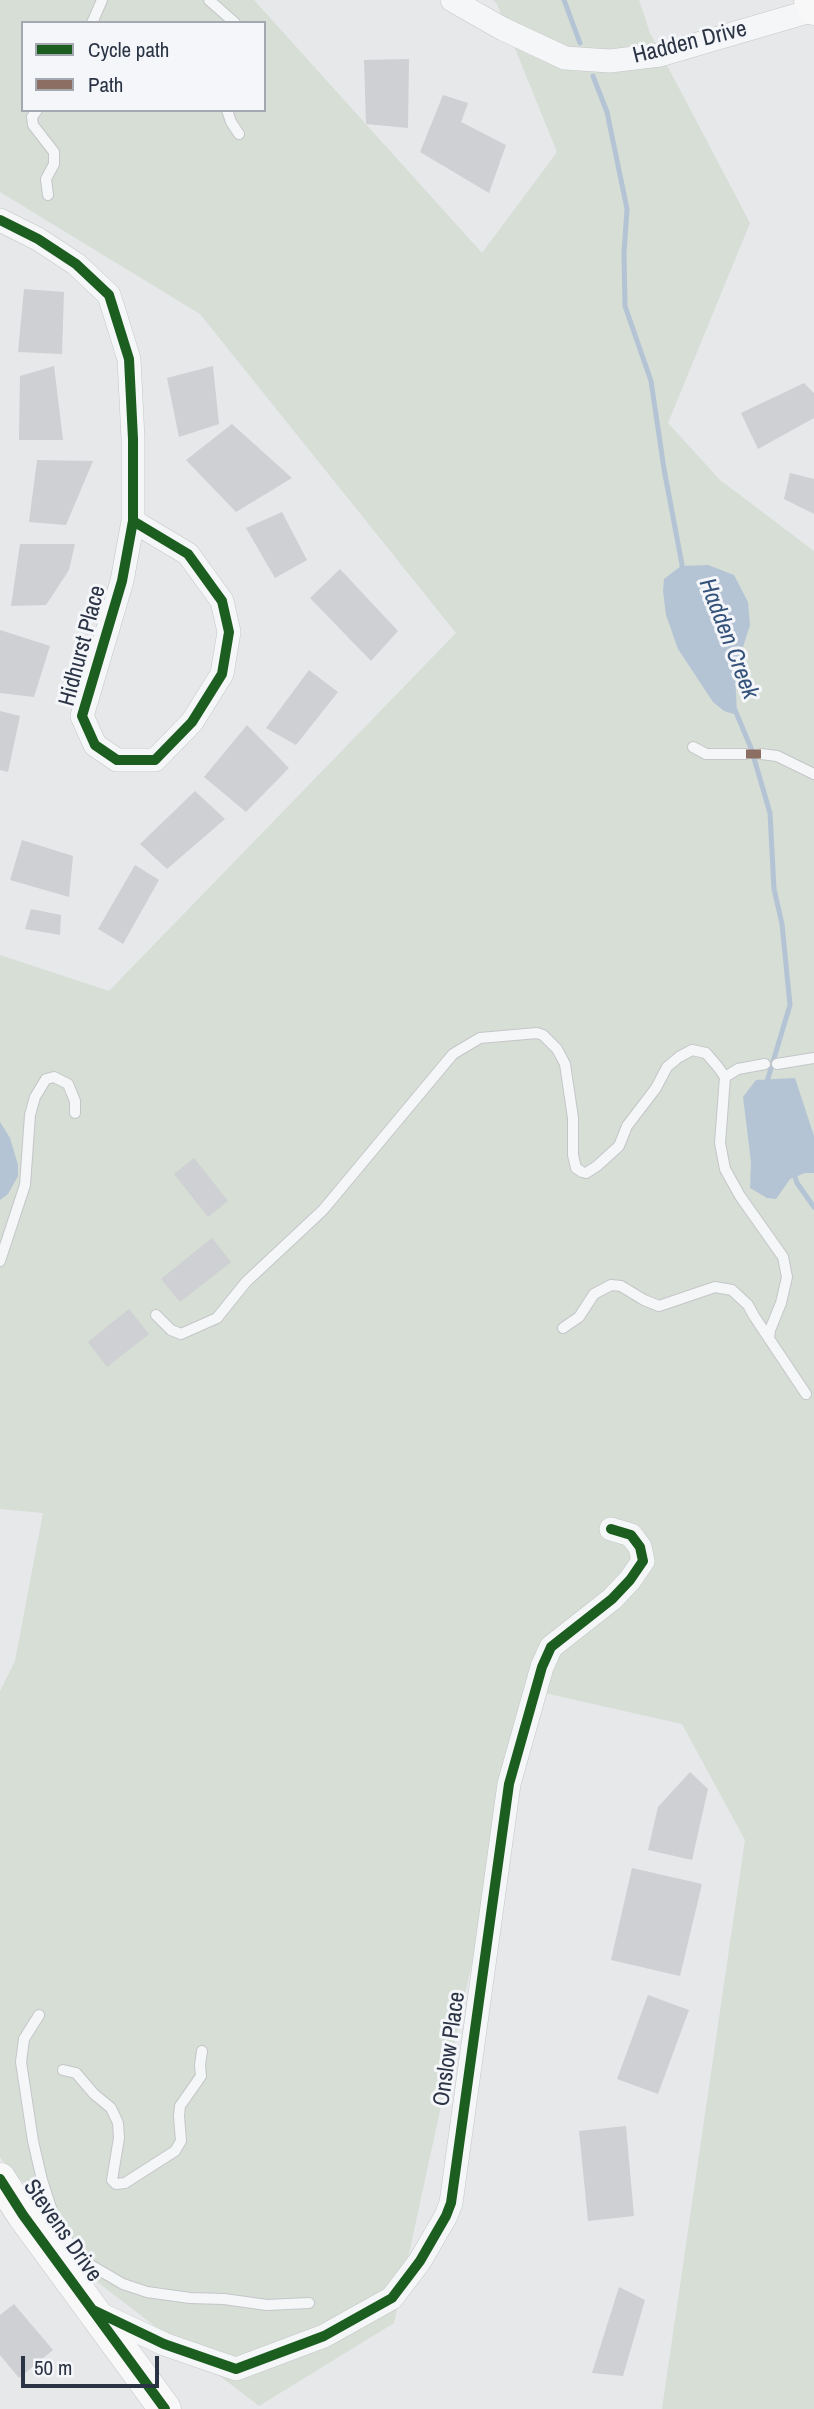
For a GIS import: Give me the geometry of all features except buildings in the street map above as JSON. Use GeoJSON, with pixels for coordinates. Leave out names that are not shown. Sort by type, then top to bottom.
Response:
{"type":"FeatureCollection","features":[{"type":"Feature","properties":{"kind":"street","name":"Hadden Drive"},"geometry":{"type":"LineString","coordinates":[[452,0],[503,29],[565,58],[610,61],[660,55],[814,10]]}},
{"type":"Feature","properties":{"kind":"street"},"geometry":{"type":"LineString","coordinates":[[810,0],[814,10]]}},
{"type":"Feature","properties":{"kind":"street","name":"Hidhurst Place"},"geometry":{"type":"LineString","coordinates":[[0,220],[38,239],[76,264],[109,295],[129,359],[133,521],[122,581],[82,716],[95,745],[117,760],[155,760],[192,722],[222,674],[229,632],[222,601],[188,554],[133,521]]}},
{"type":"Feature","properties":{"kind":"street","name":"Onslow Place"},"geometry":{"type":"LineString","coordinates":[[93,2311],[164,2344],[236,2369],[324,2336],[392,2298],[420,2261],[451,2203],[509,1784],[542,1667],[551,1647],[612,1599],[643,1561],[640,1547],[631,1535],[611,1529]]}},
{"type":"Feature","properties":{"kind":"street","name":"Stevens Drive"},"geometry":{"type":"LineString","coordinates":[[0,2179],[23,2215],[165,2409]]}},
{"type":"Feature","properties":{"kind":"lane"},"geometry":{"type":"LineString","coordinates":[[93,21],[102,0]]}},
{"type":"Feature","properties":{"kind":"lane"},"geometry":{"type":"LineString","coordinates":[[209,0],[233,21]]}},
{"type":"Feature","properties":{"kind":"lane"},"geometry":{"type":"LineString","coordinates":[[36,112],[32,121],[34,130],[54,152],[53,167],[46,179],[48,195]]}},
{"type":"Feature","properties":{"kind":"lane"},"geometry":{"type":"LineString","coordinates":[[228,112],[230,122],[239,134]]}},
{"type":"Feature","properties":{"kind":"lane"},"geometry":{"type":"LineString","coordinates":[[693,747],[706,754],[746,754]]}},
{"type":"Feature","properties":{"kind":"lane"},"geometry":{"type":"LineString","coordinates":[[761,754],[777,757],[814,774]]}},
{"type":"Feature","properties":{"kind":"lane"},"geometry":{"type":"LineString","coordinates":[[156,1315],[171,1330],[181,1334],[216,1318],[254,1273],[323,1210],[446,1061],[480,1038],[537,1033],[543,1035],[557,1049],[565,1064],[573,1118],[575,1164],[586,1173],[619,1146],[627,1126],[656,1088],[667,1067],[680,1057],[692,1050],[705,1054],[725,1077],[720,1143],[725,1169],[740,1196],[783,1257],[787,1278],[769,1339]]}},
{"type":"Feature","properties":{"kind":"lane"},"geometry":{"type":"LineString","coordinates":[[778,1064],[814,1058]]}},
{"type":"Feature","properties":{"kind":"lane"},"geometry":{"type":"LineString","coordinates":[[725,1077],[737,1069],[765,1064]]}},
{"type":"Feature","properties":{"kind":"lane"},"geometry":{"type":"LineString","coordinates":[[0,1261],[23,1194],[30,1115],[35,1097],[43,1083],[54,1077],[65,1081],[72,1091],[75,1113]]}},
{"type":"Feature","properties":{"kind":"lane"},"geometry":{"type":"LineString","coordinates":[[564,1328],[579,1317],[594,1294],[611,1285],[621,1286],[659,1306],[722,1287],[738,1293],[806,1394]]}},
{"type":"Feature","properties":{"kind":"lane"},"geometry":{"type":"LineString","coordinates":[[39,2015],[24,2039],[21,2062],[42,2180],[55,2220],[72,2248],[87,2263],[123,2284],[147,2292],[267,2305],[309,2303]]}},
{"type":"Feature","properties":{"kind":"lane"},"geometry":{"type":"LineString","coordinates":[[63,2070],[76,2073],[93,2094],[111,2109],[118,2123],[120,2138],[112,2180],[116,2184],[125,2183],[175,2151],[181,2141],[180,2106],[201,2076],[202,2052]]}},
{"type":"Feature","properties":{"kind":"shaded area"},"geometry":{"type":"Polygon","coordinates":[[[0,0],[254,0],[482,253],[557,152],[497,4],[493,0],[639,0],[650,33],[750,223],[668,423],[720,480],[814,551],[814,2409],[662,2409],[745,1840],[682,1724],[531,1690],[394,2323],[259,2406],[74,2264],[33,2190],[9,2170],[0,2157],[0,1691],[15,1661],[43,1513],[0,1509],[0,955],[109,991],[456,633],[200,314],[0,192],[0,0]]]}},
{"type":"Feature","properties":{"kind":"water"},"geometry":{"type":"Polygon","coordinates":[[[708,565],[734,575],[748,602],[750,625],[735,672],[737,715],[724,711],[713,702],[678,649],[666,615],[664,579],[681,566],[708,565]]]}},
{"type":"Feature","properties":{"kind":"water"},"geometry":{"type":"Polygon","coordinates":[[[795,1078],[814,1136],[814,1173],[805,1173],[790,1179],[776,1199],[767,1198],[750,1188],[751,1162],[743,1097],[756,1080],[795,1078]]]}},
{"type":"Feature","properties":{"kind":"water"},"geometry":{"type":"Polygon","coordinates":[[[0,1122],[10,1138],[18,1165],[18,1176],[8,1194],[0,1200],[0,1122]]]}},
{"type":"Feature","properties":{"kind":"waterway","name":"Hadden Creek"},"geometry":{"type":"LineString","coordinates":[[564,0],[580,43]]}},
{"type":"Feature","properties":{"kind":"waterway","name":"Hadden Creek"},"geometry":{"type":"LineString","coordinates":[[593,76],[607,112],[627,209],[625,306],[651,381],[683,570]]}},
{"type":"Feature","properties":{"kind":"waterway","name":"Hadden Creek"},"geometry":{"type":"LineString","coordinates":[[735,710],[751,748],[770,813],[774,889],[782,924],[790,1005],[766,1085]]}},
{"type":"Feature","properties":{"kind":"waterway","name":"Hadden Creek"},"geometry":{"type":"LineString","coordinates":[[793,1171],[797,1183],[814,1207]]}},
{"type":"Feature","properties":{"kind":"marked path"},"geometry":{"type":"LineString","coordinates":[[746,754],[761,754]]}},
{"type":"Feature","properties":{"kind":"cycle path"},"geometry":{"type":"LineString","coordinates":[[0,220],[38,239],[76,264],[109,295],[129,359],[133,521],[122,581],[82,716],[95,745],[117,760],[155,760],[192,722],[222,674],[229,632],[222,601],[188,554],[133,521]]}},
{"type":"Feature","properties":{"kind":"cycle path"},"geometry":{"type":"LineString","coordinates":[[93,2310],[164,2344],[236,2369],[324,2336],[392,2298],[420,2261],[451,2203],[509,1784],[542,1667],[551,1647],[612,1599],[643,1561],[640,1547],[631,1535],[611,1529]]}},
{"type":"Feature","properties":{"kind":"cycle path"},"geometry":{"type":"LineString","coordinates":[[0,2179],[23,2215],[165,2409]]}}]}
